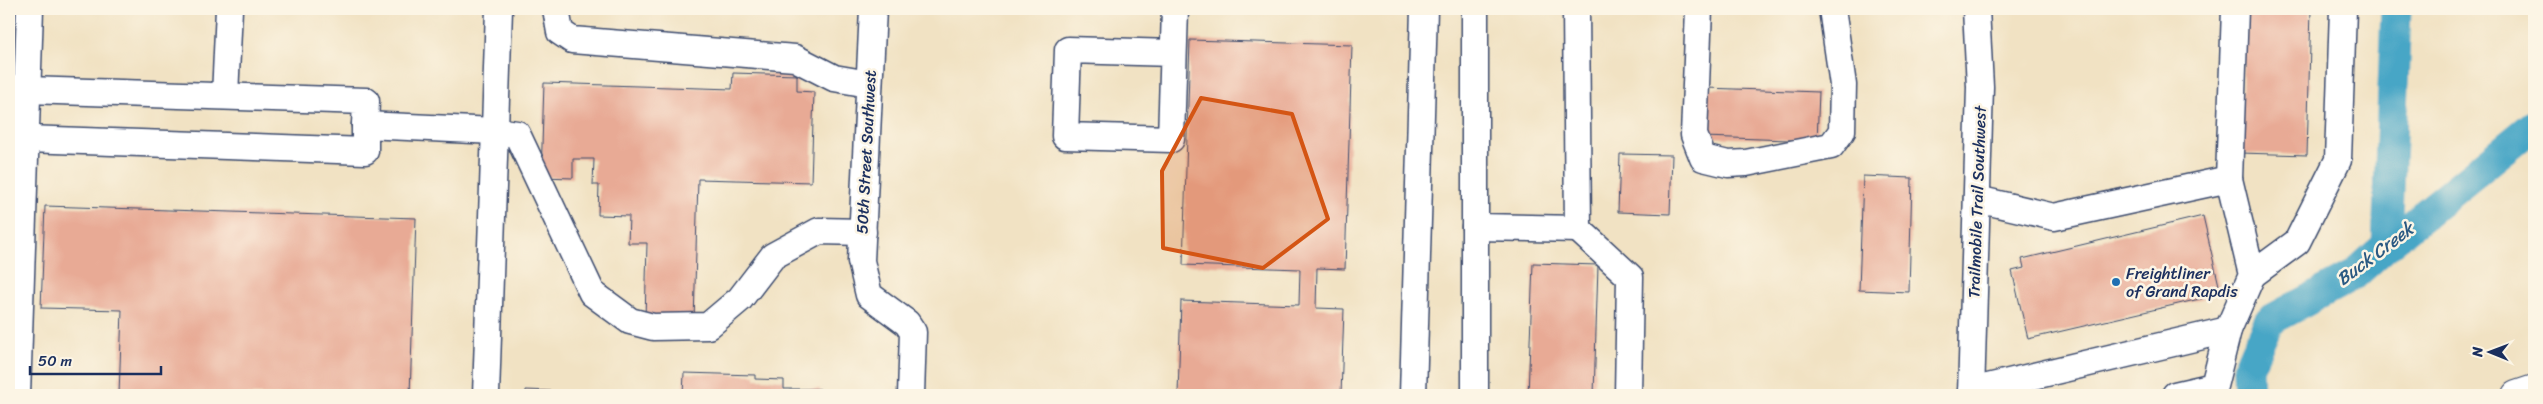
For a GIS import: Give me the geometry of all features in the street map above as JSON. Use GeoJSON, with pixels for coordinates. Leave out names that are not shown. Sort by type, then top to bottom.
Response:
{"type":"FeatureCollection","features":[{"type":"Feature","properties":{"kind":"highway"},"geometry":{"type":"LineString","coordinates":[[2516,395],[2534,389]]}},
{"type":"Feature","properties":{"kind":"street"},"geometry":{"type":"LineString","coordinates":[[17,395],[30,9]]}},
{"type":"Feature","properties":{"kind":"street"},"geometry":{"type":"LineString","coordinates":[[225,96],[229,9]]}},
{"type":"Feature","properties":{"kind":"street"},"geometry":{"type":"LineString","coordinates":[[486,395],[499,9]]}},
{"type":"Feature","properties":{"kind":"street"},"geometry":{"type":"LineString","coordinates":[[556,9],[560,32],[572,40],[796,58],[834,78],[869,84]]}},
{"type":"Feature","properties":{"kind":"street","name":"50th Street Southwest"},"geometry":{"type":"LineString","coordinates":[[873,9],[862,260],[868,295],[907,323],[913,332],[911,395]]}},
{"type":"Feature","properties":{"kind":"street"},"geometry":{"type":"LineString","coordinates":[[1173,53],[1068,50],[1065,136],[1171,139],[1175,9]]}},
{"type":"Feature","properties":{"kind":"street"},"geometry":{"type":"LineString","coordinates":[[1413,395],[1424,9]]}},
{"type":"Feature","properties":{"kind":"street"},"geometry":{"type":"LineString","coordinates":[[1475,9],[1475,395]]}},
{"type":"Feature","properties":{"kind":"street"},"geometry":{"type":"LineString","coordinates":[[1576,9],[1578,230]]}},
{"type":"Feature","properties":{"kind":"street"},"geometry":{"type":"LineString","coordinates":[[1699,9],[1694,135],[1703,158],[1728,164],[1746,163],[1831,146],[1842,131],[1843,85],[1832,9]]}},
{"type":"Feature","properties":{"kind":"street","name":"Trailmobile Trail Southwest"},"geometry":{"type":"LineString","coordinates":[[1971,393],[1980,87],[1976,9]]}},
{"type":"Feature","properties":{"kind":"street"},"geometry":{"type":"LineString","coordinates":[[2235,9],[2229,179],[2252,275]]}},
{"type":"Feature","properties":{"kind":"street"},"geometry":{"type":"LineString","coordinates":[[2175,395],[2214,386],[2228,330],[2252,275],[2297,242],[2338,160],[2343,9]]}},
{"type":"Feature","properties":{"kind":"street"},"geometry":{"type":"LineString","coordinates":[[26,139],[365,151],[366,101],[27,90]]}},
{"type":"Feature","properties":{"kind":"street"},"geometry":{"type":"LineString","coordinates":[[365,125],[495,131],[518,134],[592,293],[630,321],[653,327],[708,326],[740,299],[773,256],[819,231],[863,232]]}},
{"type":"Feature","properties":{"kind":"street"},"geometry":{"type":"LineString","coordinates":[[1977,199],[2054,217],[2229,179]]}},
{"type":"Feature","properties":{"kind":"street"},"geometry":{"type":"LineString","coordinates":[[1475,227],[1578,230],[1630,277],[1628,395]]}},
{"type":"Feature","properties":{"kind":"street"},"geometry":{"type":"LineString","coordinates":[[1971,393],[2228,330]]}},
{"type":"Feature","properties":{"kind":"highlighted area"},"geometry":{"type":"Polygon","coordinates":[[[1201,98],[1292,114],[1328,219],[1263,268],[1163,248],[1162,171],[1201,98]]]}},
{"type":"Feature","properties":{"kind":"building"},"geometry":{"type":"Polygon","coordinates":[[[2245,9],[2311,9],[2307,155],[2240,153],[2245,9]]]}},
{"type":"Feature","properties":{"kind":"building"},"geometry":{"type":"Polygon","coordinates":[[[1190,40],[1352,45],[1345,269],[1317,268],[1316,308],[1344,309],[1341,395],[1178,395],[1181,301],[1299,305],[1300,269],[1183,265],[1190,40]]]}},
{"type":"Feature","properties":{"kind":"building"},"geometry":{"type":"Polygon","coordinates":[[[733,73],[797,75],[797,91],[814,92],[811,182],[698,179],[694,322],[645,320],[647,243],[628,243],[629,216],[598,215],[599,185],[593,185],[594,159],[573,159],[573,178],[541,177],[544,83],[732,89],[733,73]]]}},
{"type":"Feature","properties":{"kind":"building"},"geometry":{"type":"Polygon","coordinates":[[[1706,88],[1819,92],[1817,141],[1704,137],[1706,88]]]}},
{"type":"Feature","properties":{"kind":"building"},"geometry":{"type":"Polygon","coordinates":[[[1620,154],[1672,155],[1670,214],[1618,212],[1620,154]]]}},
{"type":"Feature","properties":{"kind":"building"},"geometry":{"type":"Polygon","coordinates":[[[1863,176],[1912,178],[1909,292],[1859,290],[1863,176]]]}},
{"type":"Feature","properties":{"kind":"building"},"geometry":{"type":"Polygon","coordinates":[[[45,206],[416,218],[410,395],[119,395],[122,310],[41,308],[45,206]]]}},
{"type":"Feature","properties":{"kind":"building","name":"Freightliner of Grand Rapdis"},"geometry":{"type":"Polygon","coordinates":[[[2203,216],[2221,294],[2028,339],[2012,271],[2024,268],[2022,259],[2203,216]]]}},
{"type":"Feature","properties":{"kind":"building"},"geometry":{"type":"Polygon","coordinates":[[[1533,263],[1598,265],[1594,395],[1528,395],[1533,263]]]}},
{"type":"Feature","properties":{"kind":"building"},"geometry":{"type":"Polygon","coordinates":[[[684,373],[755,375],[755,379],[784,380],[784,389],[820,389],[820,395],[683,395],[684,373]]]}},
{"type":"Feature","properties":{"kind":"building"},"geometry":{"type":"Polygon","coordinates":[[[526,390],[631,394],[631,395],[526,395],[526,390]]]}},
{"type":"Feature","properties":{"kind":"waterway"},"geometry":{"type":"LineString","coordinates":[[2387,245],[2396,9]]}},
{"type":"Feature","properties":{"kind":"waterway","name":"Buck Creek"},"geometry":{"type":"LineString","coordinates":[[2249,395],[2248,368],[2269,321],[2354,275],[2387,245],[2534,125]]}},
{"type":"Feature","properties":{"kind":"place","name":"Freightliner of Grand Rapdis"},"geometry":{"type":"Point","coordinates":[2116,282]}}]}
